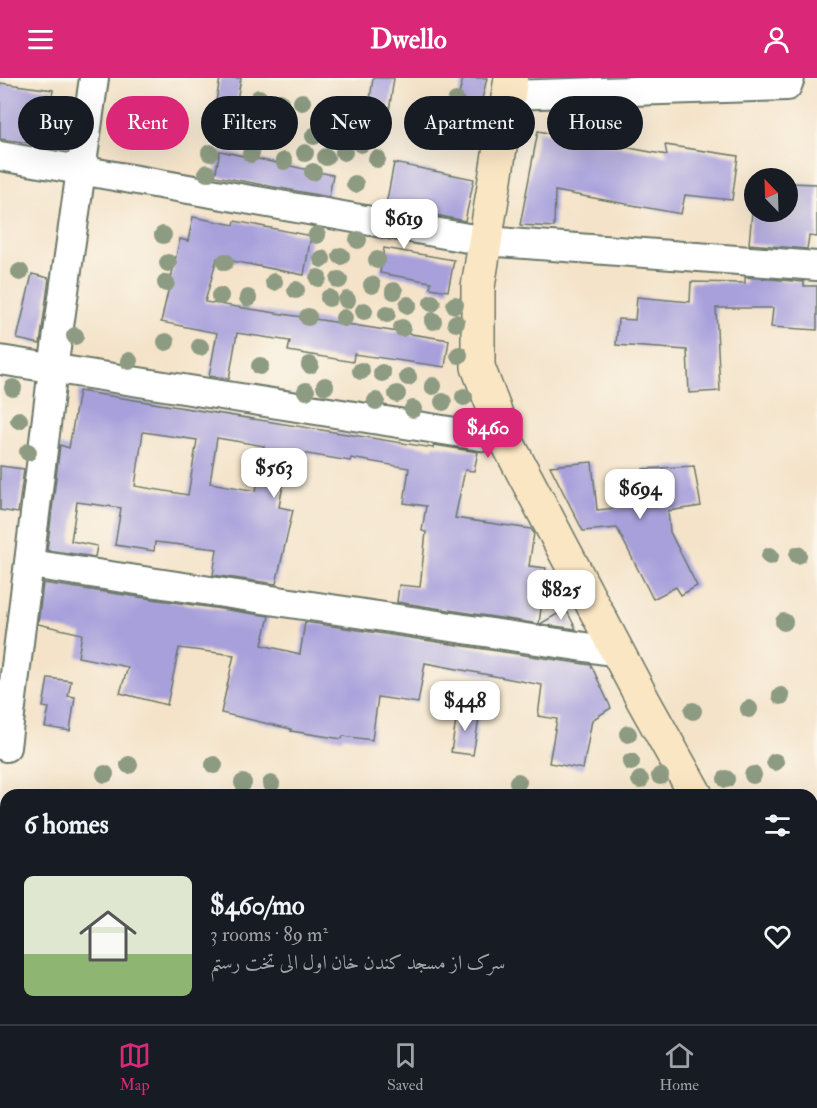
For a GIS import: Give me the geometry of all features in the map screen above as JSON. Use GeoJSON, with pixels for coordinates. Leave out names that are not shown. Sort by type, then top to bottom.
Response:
{"type":"FeatureCollection","features":[{"type":"Feature","properties":{"kind":"street"},"geometry":{"type":"LineString","coordinates":[[6,747],[12,613],[30,564],[53,369],[94,78]]}},
{"type":"Feature","properties":{"kind":"street"},"geometry":{"type":"LineString","coordinates":[[693,789],[506,440],[478,367],[478,287],[509,87],[787,86],[790,78]]}},
{"type":"Feature","properties":{"kind":"street"},"geometry":{"type":"LineString","coordinates":[[0,156],[485,241],[817,266]]}},
{"type":"Feature","properties":{"kind":"street"},"geometry":{"type":"LineString","coordinates":[[0,360],[506,440]]}},
{"type":"Feature","properties":{"kind":"street"},"geometry":{"type":"LineString","coordinates":[[30,564],[618,652]]}},
{"type":"Feature","properties":{"kind":"building"},"geometry":{"type":"Polygon","coordinates":[[[220,78],[241,78],[238,96],[217,96],[220,78]]]}},
{"type":"Feature","properties":{"kind":"building"},"geometry":{"type":"Polygon","coordinates":[[[373,78],[394,78],[391,96],[371,96],[373,78]]]}},
{"type":"Feature","properties":{"kind":"building"},"geometry":{"type":"Polygon","coordinates":[[[463,78],[487,78],[483,96],[459,96],[463,78]]]}},
{"type":"Feature","properties":{"kind":"building"},"geometry":{"type":"Polygon","coordinates":[[[0,83],[53,90],[52,96],[18,96],[18,141],[0,139],[0,83]]]}},
{"type":"Feature","properties":{"kind":"building"},"geometry":{"type":"Polygon","coordinates":[[[538,131],[547,133],[547,150],[640,150],[667,155],[665,145],[738,156],[732,200],[685,195],[681,214],[555,191],[554,227],[520,225],[538,131]]]}},
{"type":"Feature","properties":{"kind":"building"},"geometry":{"type":"Polygon","coordinates":[[[220,151],[333,175],[329,197],[215,176],[220,151]]]}},
{"type":"Feature","properties":{"kind":"building"},"geometry":{"type":"Polygon","coordinates":[[[394,163],[474,179],[465,221],[386,205],[394,163]]]}},
{"type":"Feature","properties":{"kind":"building"},"geometry":{"type":"Polygon","coordinates":[[[798,183],[817,184],[817,237],[809,236],[807,249],[749,244],[751,222],[798,222],[798,183]]]}},
{"type":"Feature","properties":{"kind":"building"},"geometry":{"type":"Polygon","coordinates":[[[193,217],[234,225],[235,221],[311,236],[304,275],[217,258],[205,302],[449,340],[445,367],[354,354],[353,362],[288,351],[290,341],[237,333],[229,379],[209,376],[217,333],[161,322],[180,239],[188,241],[193,217]]]}},
{"type":"Feature","properties":{"kind":"building"},"geometry":{"type":"Polygon","coordinates":[[[384,248],[454,260],[448,291],[430,288],[431,282],[380,273],[384,248]]]}},
{"type":"Feature","properties":{"kind":"building"},"geometry":{"type":"Polygon","coordinates":[[[32,274],[49,278],[40,344],[17,339],[32,274]]]}},
{"type":"Feature","properties":{"kind":"building"},"geometry":{"type":"Polygon","coordinates":[[[745,277],[804,282],[804,286],[817,286],[817,330],[771,327],[773,308],[716,308],[720,391],[689,393],[687,350],[616,345],[618,319],[635,320],[637,297],[690,302],[691,282],[745,283],[745,277]]]}},
{"type":"Feature","properties":{"kind":"building"},"geometry":{"type":"Polygon","coordinates":[[[79,391],[433,448],[434,445],[478,452],[474,471],[465,470],[455,518],[531,529],[534,533],[529,566],[546,568],[539,624],[397,602],[399,585],[420,587],[426,532],[422,531],[426,506],[404,503],[409,468],[351,458],[350,461],[289,451],[279,507],[293,510],[276,584],[213,575],[217,549],[155,542],[154,551],[115,545],[121,508],[77,502],[71,541],[97,546],[95,557],[47,550],[60,445],[69,448],[79,391]],[[143,432],[135,486],[188,495],[197,440],[143,432]],[[217,438],[210,483],[256,491],[264,446],[217,438]]]}},
{"type":"Feature","properties":{"kind":"building"},"geometry":{"type":"Polygon","coordinates":[[[592,462],[597,510],[646,505],[643,469],[694,466],[701,506],[668,511],[670,532],[697,586],[681,595],[676,587],[653,599],[617,528],[583,531],[550,466],[592,462]]]}},
{"type":"Feature","properties":{"kind":"building"},"geometry":{"type":"Polygon","coordinates":[[[0,466],[24,469],[18,513],[0,510],[0,466]]]}},
{"type":"Feature","properties":{"kind":"building"},"geometry":{"type":"Polygon","coordinates":[[[43,583],[269,616],[262,645],[300,654],[305,622],[591,665],[611,708],[592,720],[583,769],[549,763],[557,719],[538,716],[542,685],[425,663],[418,703],[378,697],[372,740],[343,736],[342,739],[291,731],[291,729],[221,713],[234,655],[179,648],[167,705],[120,693],[128,667],[78,657],[82,634],[38,624],[43,583]]]}},
{"type":"Feature","properties":{"kind":"building"},"geometry":{"type":"Polygon","coordinates":[[[566,609],[576,629],[540,624],[566,609]]]}},
{"type":"Feature","properties":{"kind":"building"},"geometry":{"type":"Polygon","coordinates":[[[48,678],[71,681],[68,696],[75,697],[70,731],[45,727],[49,708],[43,707],[48,678]]]}},
{"type":"Feature","properties":{"kind":"building"},"geometry":{"type":"Polygon","coordinates":[[[458,708],[480,712],[473,755],[451,752],[458,708]]]}}]}
